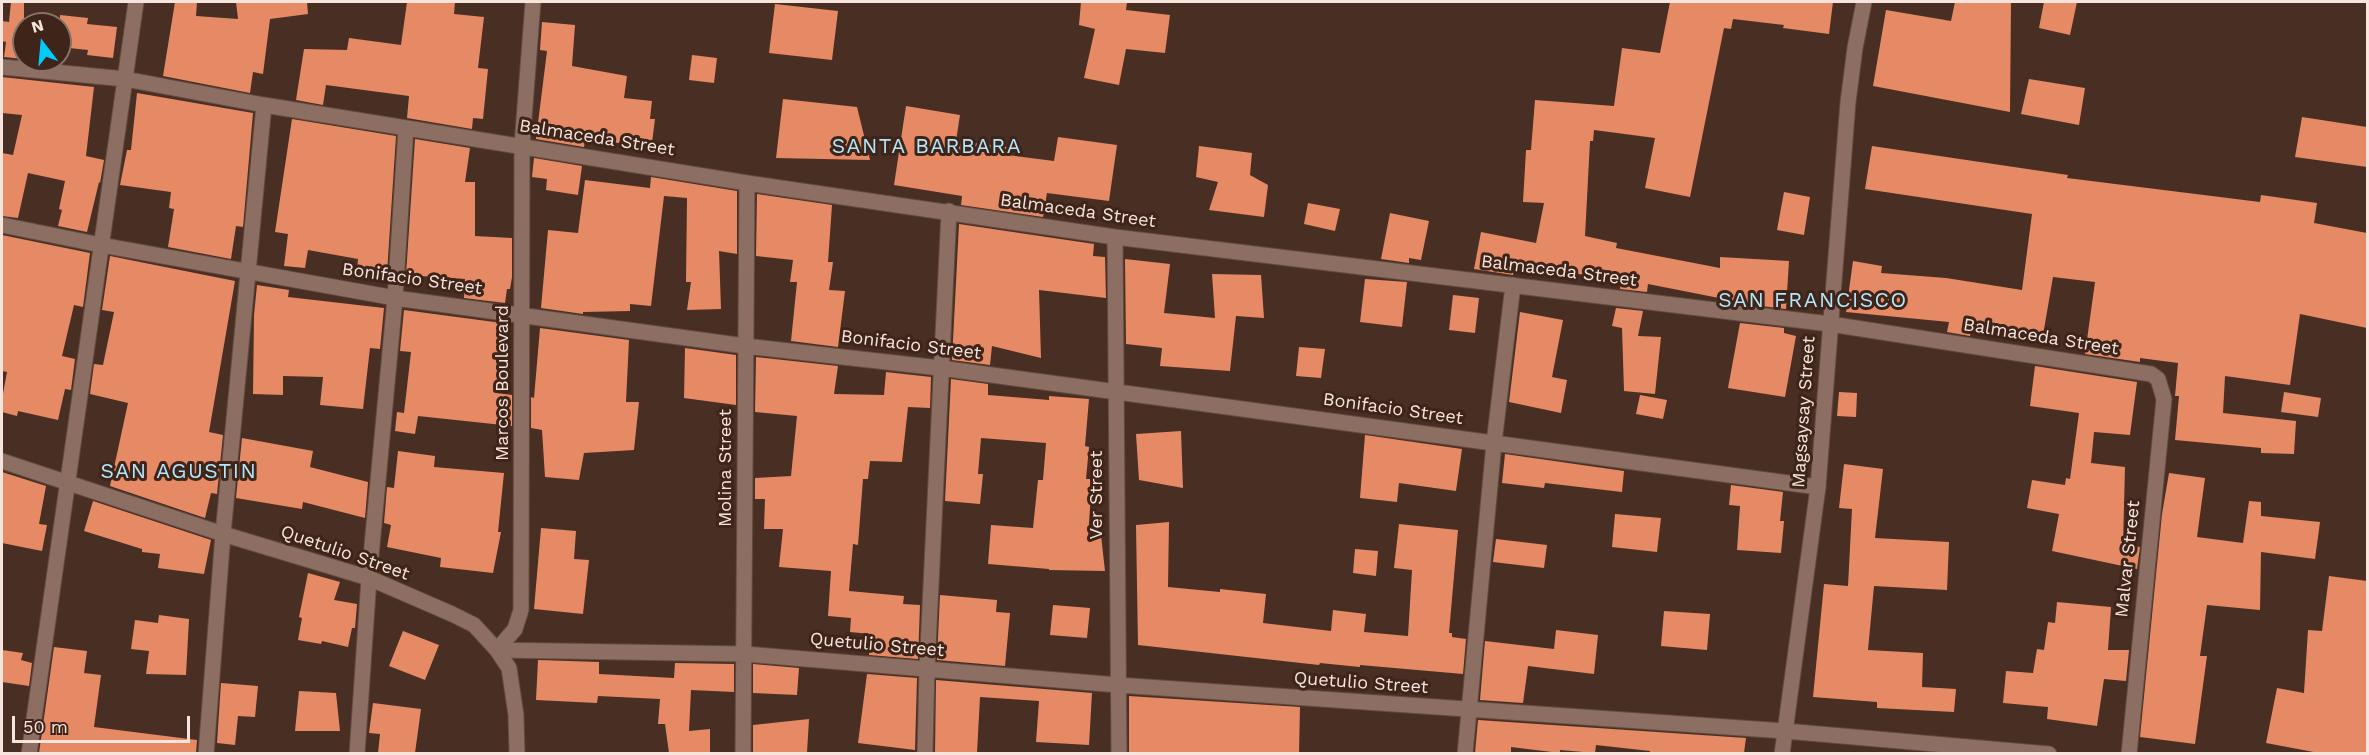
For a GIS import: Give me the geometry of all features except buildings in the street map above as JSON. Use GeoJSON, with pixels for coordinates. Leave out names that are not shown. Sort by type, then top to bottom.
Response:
{"type":"FeatureCollection","features":[{"type":"Feature","properties":{"kind":"street"},"geometry":{"type":"LineString","coordinates":[[29,753],[136,2]]}},
{"type":"Feature","properties":{"kind":"street","name":"Marcos Boulevard"},"geometry":{"type":"LineString","coordinates":[[497,650],[515,629],[521,610],[522,145],[533,2]]}},
{"type":"Feature","properties":{"kind":"street","name":"Magsaysay Street"},"geometry":{"type":"LineString","coordinates":[[1782,753],[1818,487],[1848,102],[1864,2]]}},
{"type":"Feature","properties":{"kind":"street","name":"Balmaceda Street"},"geometry":{"type":"LineString","coordinates":[[2,67],[125,79],[264,105],[747,183],[1115,237],[1830,324],[2151,374]]}},
{"type":"Feature","properties":{"kind":"street"},"geometry":{"type":"LineString","coordinates":[[206,753],[223,534],[264,105]]}},
{"type":"Feature","properties":{"kind":"street"},"geometry":{"type":"LineString","coordinates":[[357,753],[369,578],[395,298],[406,128]]}},
{"type":"Feature","properties":{"kind":"street","name":"Molina Street"},"geometry":{"type":"LineString","coordinates":[[743,753],[747,183]]}},
{"type":"Feature","properties":{"kind":"street"},"geometry":{"type":"LineString","coordinates":[[925,753],[940,368],[949,211]]}},
{"type":"Feature","properties":{"kind":"street","name":"Bonifacio Street"},"geometry":{"type":"LineString","coordinates":[[2,225],[395,298],[746,346],[1116,391],[1818,487]]}},
{"type":"Feature","properties":{"kind":"street","name":"Ver Street"},"geometry":{"type":"LineString","coordinates":[[1115,237],[1119,753]]}},
{"type":"Feature","properties":{"kind":"street"},"geometry":{"type":"LineString","coordinates":[[1465,753],[1494,443],[1513,285]]}},
{"type":"Feature","properties":{"kind":"street","name":"Malvar Street"},"geometry":{"type":"LineString","coordinates":[[2129,753],[2164,399],[2158,379],[2151,374]]}},
{"type":"Feature","properties":{"kind":"street","name":"Quetulio Street"},"geometry":{"type":"LineString","coordinates":[[2,461],[223,534],[369,578],[474,625],[497,650],[745,654],[1118,685],[1785,731],[2049,753]]}},
{"type":"Feature","properties":{"kind":"street"},"geometry":{"type":"LineString","coordinates":[[497,650],[509,668],[516,715],[517,753]]}},
{"type":"Feature","properties":{"kind":"district","name":"SANTA BARBARA"},"geometry":{"type":"Point","coordinates":[927,147]}},
{"type":"Feature","properties":{"kind":"district","name":"SAN FRANCISCO"},"geometry":{"type":"Point","coordinates":[1813,301]}},
{"type":"Feature","properties":{"kind":"district","name":"SAN AGUSTIN"},"geometry":{"type":"Point","coordinates":[179,472]}}]}
